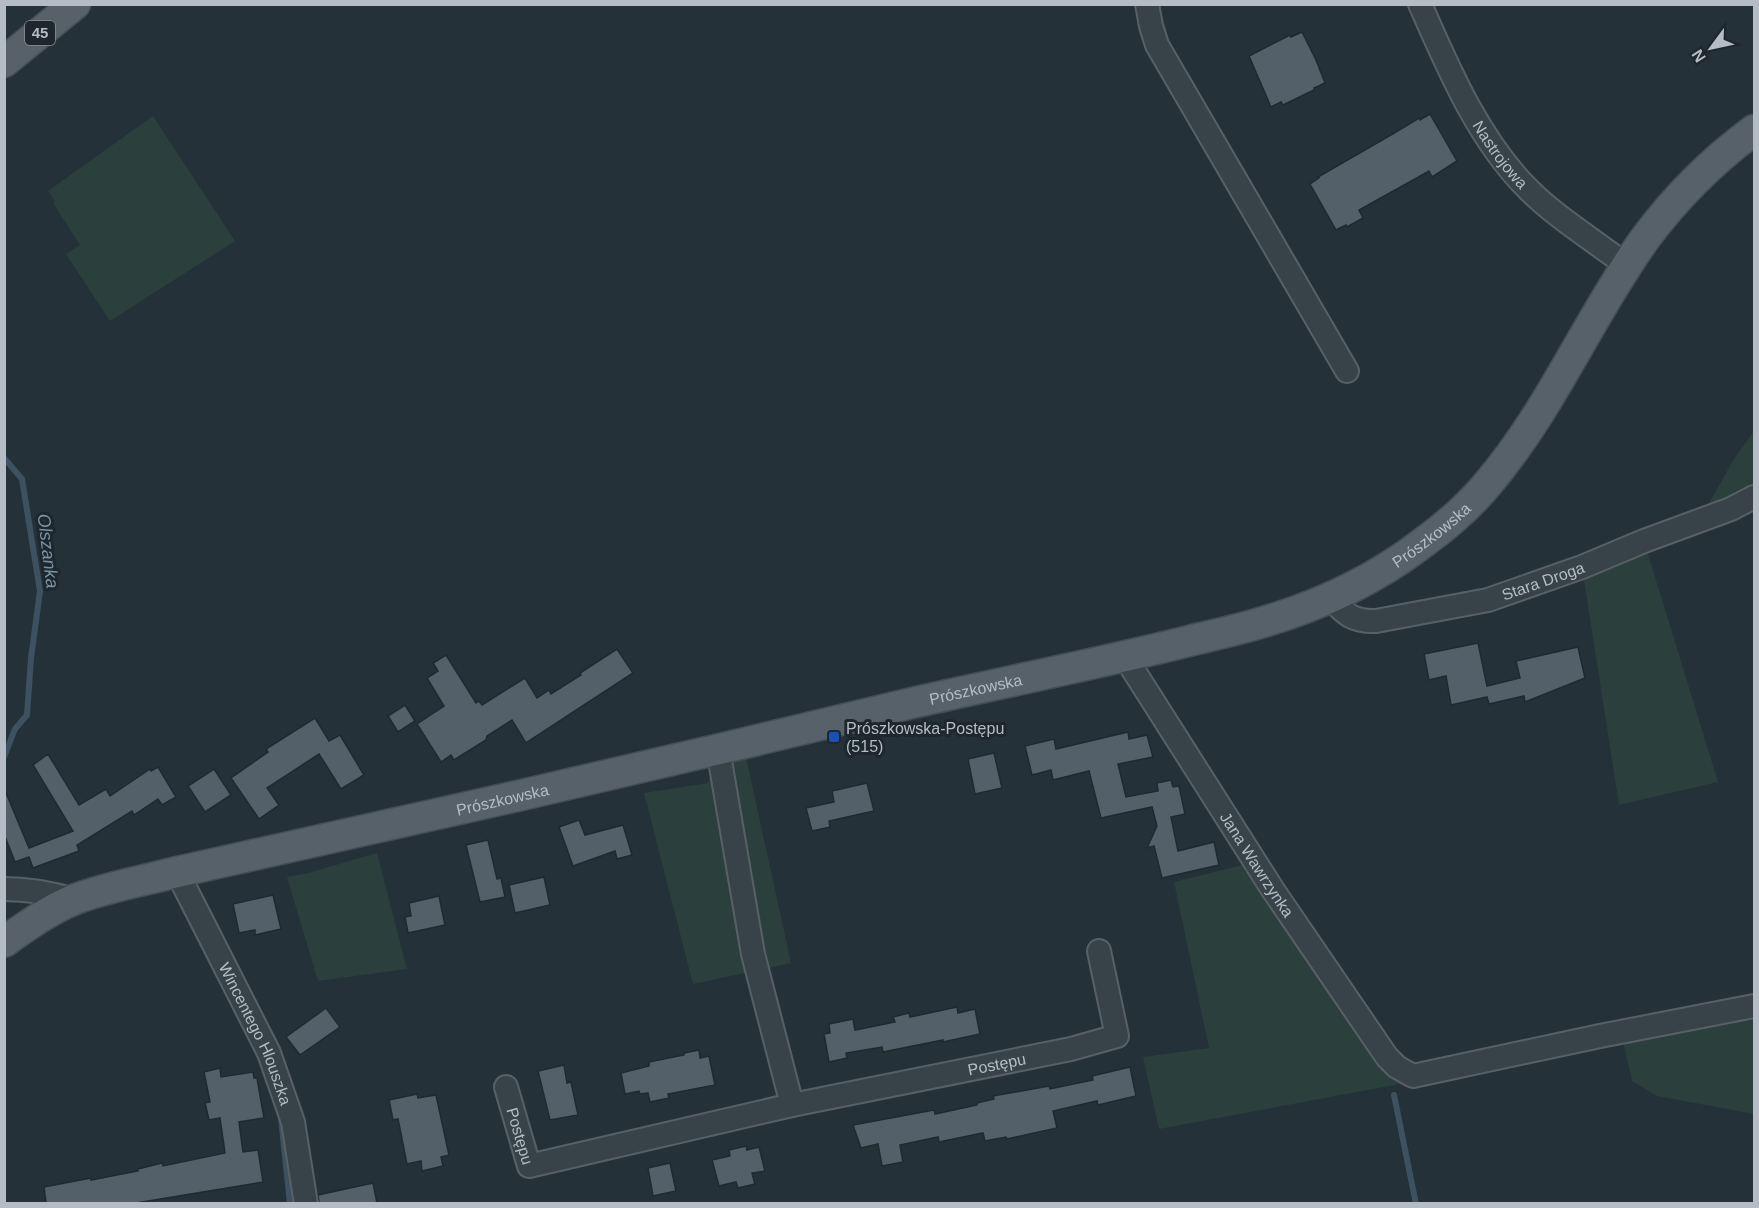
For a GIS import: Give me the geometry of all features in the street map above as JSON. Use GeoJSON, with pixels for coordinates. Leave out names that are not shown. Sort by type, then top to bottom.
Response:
{"type":"FeatureCollection","features":[{"type":"Feature","properties":{"kind":"main road","name":"45"},"geometry":{"type":"LineString","coordinates":[[4,62],[75,4]]}},
{"type":"Feature","properties":{"kind":"main road","name":"Prószkowska"},"geometry":{"type":"LineString","coordinates":[[4,942],[60,906],[74,900],[177,872],[1125,657],[1258,624],[1330,598],[1388,568],[1422,544],[1457,516],[1484,488],[1515,449],[1546,402],[1645,239],[1702,173],[1755,130]]}},
{"type":"Feature","properties":{"kind":"street"},"geometry":{"type":"LineString","coordinates":[[1147,4],[1157,45],[1347,371]]}},
{"type":"Feature","properties":{"kind":"street","name":"Nastrojowa"},"geometry":{"type":"LineString","coordinates":[[1420,4],[1466,100],[1493,146],[1514,174],[1549,207],[1627,266]]}},
{"type":"Feature","properties":{"kind":"street","name":"Stara Droga"},"geometry":{"type":"LineString","coordinates":[[1330,598],[1345,614],[1362,621],[1376,621],[1488,600],[1582,567],[1731,509],[1755,497]]}},
{"type":"Feature","properties":{"kind":"street","name":"Jana Wawrzynka"},"geometry":{"type":"LineString","coordinates":[[1125,657],[1273,890],[1387,1058],[1413,1076],[1755,1006]]}},
{"type":"Feature","properties":{"kind":"street"},"geometry":{"type":"LineString","coordinates":[[718,749],[753,954],[792,1105]]}},
{"type":"Feature","properties":{"kind":"street","name":"Wincentego Hlouszka"},"geometry":{"type":"LineString","coordinates":[[177,872],[269,1053],[293,1122],[306,1203]]}},
{"type":"Feature","properties":{"kind":"street"},"geometry":{"type":"LineString","coordinates":[[4,889],[48,892],[74,900]]}},
{"type":"Feature","properties":{"kind":"street","name":"Postępu"},"geometry":{"type":"LineString","coordinates":[[506,1087],[529,1166],[792,1105],[1071,1049],[1117,1036],[1099,951]]}},
{"type":"Feature","properties":{"kind":"green space"},"geometry":{"type":"Polygon","coordinates":[[[153,116],[235,241],[110,321],[66,254],[80,245],[53,203],[55,201],[48,191],[153,116]]]}},
{"type":"Feature","properties":{"kind":"green space"},"geometry":{"type":"Polygon","coordinates":[[[1754,431],[1754,497],[1699,521],[1734,459],[1754,431]]]}},
{"type":"Feature","properties":{"kind":"green space"},"geometry":{"type":"Polygon","coordinates":[[[1644,541],[1718,782],[1619,805],[1582,567],[1644,541]]]}},
{"type":"Feature","properties":{"kind":"green space"},"geometry":{"type":"Polygon","coordinates":[[[743,743],[791,963],[693,984],[644,793],[708,783],[718,749],[743,743]]]}},
{"type":"Feature","properties":{"kind":"green space"},"geometry":{"type":"Polygon","coordinates":[[[377,853],[407,969],[318,981],[287,877],[377,853]]]}},
{"type":"Feature","properties":{"kind":"green space"},"geometry":{"type":"Polygon","coordinates":[[[1246,864],[1397,1067],[1400,1084],[1159,1129],[1143,1057],[1209,1048],[1174,882],[1246,864]]]}},
{"type":"Feature","properties":{"kind":"green space"},"geometry":{"type":"Polygon","coordinates":[[[1754,1006],[1754,1114],[1657,1096],[1632,1081],[1621,1032],[1754,1006]]]}},
{"type":"Feature","properties":{"kind":"building"},"geometry":{"type":"Polygon","coordinates":[[[1302,32],[1325,83],[1283,105],[1281,102],[1271,107],[1249,56],[1290,35],[1291,37],[1302,32]]]}},
{"type":"Feature","properties":{"kind":"building"},"geometry":{"type":"Polygon","coordinates":[[[1430,114],[1457,161],[1432,177],[1429,171],[1359,210],[1363,218],[1336,230],[1310,184],[1318,177],[1419,118],[1420,120],[1430,114]]]}},
{"type":"Feature","properties":{"kind":"building"},"geometry":{"type":"Polygon","coordinates":[[[1478,643],[1487,686],[1520,678],[1516,661],[1578,647],[1585,678],[1525,702],[1524,696],[1489,704],[1487,697],[1451,705],[1446,676],[1429,680],[1424,654],[1478,643]]]}},
{"type":"Feature","properties":{"kind":"building"},"geometry":{"type":"Polygon","coordinates":[[[617,649],[633,673],[526,743],[512,720],[454,760],[451,755],[441,762],[417,724],[444,706],[427,678],[438,671],[433,663],[446,655],[476,703],[479,701],[482,705],[525,678],[537,698],[549,690],[551,694],[617,649]]]}},
{"type":"Feature","properties":{"kind":"building"},"geometry":{"type":"Polygon","coordinates":[[[405,705],[415,721],[398,732],[388,716],[405,705]]]}},
{"type":"Feature","properties":{"kind":"building"},"geometry":{"type":"Polygon","coordinates":[[[315,718],[329,741],[340,735],[364,775],[341,789],[319,754],[267,788],[279,805],[259,819],[231,778],[268,752],[266,749],[315,718]]]}},
{"type":"Feature","properties":{"kind":"building"},"geometry":{"type":"Polygon","coordinates":[[[1128,732],[1129,739],[1147,735],[1153,757],[1118,764],[1126,797],[1158,791],[1157,783],[1171,780],[1173,787],[1179,786],[1185,814],[1171,817],[1178,851],[1214,842],[1219,865],[1162,878],[1154,846],[1147,848],[1157,826],[1152,807],[1101,818],[1089,771],[1053,780],[1051,770],[1032,775],[1025,746],[1054,739],[1056,749],[1128,732]]]}},
{"type":"Feature","properties":{"kind":"building"},"geometry":{"type":"Polygon","coordinates":[[[994,753],[1002,788],[975,794],[968,759],[994,753]]]}},
{"type":"Feature","properties":{"kind":"building"},"geometry":{"type":"Polygon","coordinates":[[[48,754],[79,805],[106,789],[110,796],[150,769],[151,771],[158,767],[176,797],[162,805],[158,799],[134,815],[132,811],[77,845],[79,851],[33,868],[29,857],[15,862],[4,834],[4,788],[29,848],[73,831],[33,765],[48,754]]]}},
{"type":"Feature","properties":{"kind":"building"},"geometry":{"type":"Polygon","coordinates":[[[214,769],[231,795],[205,812],[188,786],[214,769]]]}},
{"type":"Feature","properties":{"kind":"building"},"geometry":{"type":"Polygon","coordinates":[[[867,783],[874,811],[829,821],[830,827],[812,831],[806,808],[834,802],[832,791],[867,783]]]}},
{"type":"Feature","properties":{"kind":"building"},"geometry":{"type":"Polygon","coordinates":[[[579,820],[585,835],[623,825],[632,855],[617,859],[615,851],[573,866],[559,827],[579,820]]]}},
{"type":"Feature","properties":{"kind":"building"},"geometry":{"type":"Polygon","coordinates":[[[488,840],[497,879],[501,878],[505,897],[480,902],[466,845],[488,840]]]}},
{"type":"Feature","properties":{"kind":"building"},"geometry":{"type":"Polygon","coordinates":[[[544,877],[550,905],[515,913],[509,885],[544,877]]]}},
{"type":"Feature","properties":{"kind":"building"},"geometry":{"type":"Polygon","coordinates":[[[273,895],[281,929],[255,935],[255,930],[239,933],[233,904],[273,895]]]}},
{"type":"Feature","properties":{"kind":"building"},"geometry":{"type":"Polygon","coordinates":[[[439,896],[445,925],[408,933],[405,917],[411,916],[409,903],[439,896]]]}},
{"type":"Feature","properties":{"kind":"building"},"geometry":{"type":"Polygon","coordinates":[[[957,1007],[958,1013],[975,1009],[980,1034],[883,1052],[882,1047],[846,1053],[847,1058],[829,1062],[824,1034],[830,1033],[829,1024],[853,1019],[855,1030],[895,1022],[893,1017],[909,1013],[910,1017],[957,1007]]]}},
{"type":"Feature","properties":{"kind":"building"},"geometry":{"type":"Polygon","coordinates":[[[326,1008],[340,1027],[300,1055],[286,1037],[326,1008]]]}},
{"type":"Feature","properties":{"kind":"building"},"geometry":{"type":"Polygon","coordinates":[[[699,1050],[700,1058],[709,1056],[715,1085],[668,1094],[669,1098],[650,1102],[648,1093],[640,1094],[639,1091],[625,1094],[621,1073],[649,1066],[649,1062],[699,1050]]]}},
{"type":"Feature","properties":{"kind":"building"},"geometry":{"type":"Polygon","coordinates":[[[564,1065],[567,1083],[571,1082],[578,1115],[550,1120],[538,1071],[564,1065]]]}},
{"type":"Feature","properties":{"kind":"building"},"geometry":{"type":"Polygon","coordinates":[[[1130,1067],[1136,1096],[1098,1105],[1097,1101],[1053,1111],[1057,1128],[1007,1139],[1006,1137],[985,1141],[983,1133],[939,1142],[938,1137],[900,1145],[903,1162],[882,1166],[878,1144],[861,1148],[853,1125],[934,1110],[935,1114],[977,1105],[977,1103],[994,1099],[993,1096],[1049,1086],[1050,1089],[1093,1080],[1092,1076],[1130,1067]]]}},
{"type":"Feature","properties":{"kind":"building"},"geometry":{"type":"Polygon","coordinates":[[[220,1068],[221,1077],[253,1072],[254,1078],[257,1078],[264,1118],[239,1122],[243,1152],[258,1150],[263,1182],[136,1203],[46,1203],[44,1187],[138,1171],[138,1169],[162,1163],[163,1166],[225,1153],[220,1118],[209,1120],[205,1103],[210,1102],[204,1072],[220,1068]]]}},
{"type":"Feature","properties":{"kind":"building"},"geometry":{"type":"Polygon","coordinates":[[[417,1094],[418,1098],[436,1095],[449,1155],[441,1157],[443,1166],[422,1171],[421,1161],[407,1164],[398,1119],[393,1120],[389,1100],[417,1094]]]}},
{"type":"Feature","properties":{"kind":"building"},"geometry":{"type":"Polygon","coordinates":[[[746,1146],[747,1150],[759,1147],[765,1171],[752,1173],[755,1184],[738,1188],[736,1182],[719,1186],[712,1160],[730,1156],[729,1150],[746,1146]]]}},
{"type":"Feature","properties":{"kind":"building"},"geometry":{"type":"Polygon","coordinates":[[[670,1163],[676,1191],[653,1196],[648,1168],[670,1163]]]}},
{"type":"Feature","properties":{"kind":"building"},"geometry":{"type":"Polygon","coordinates":[[[373,1183],[377,1203],[319,1203],[318,1195],[373,1183]]]}},
{"type":"Feature","properties":{"kind":"waterway","name":"Olszanka"},"geometry":{"type":"LineString","coordinates":[[4,458],[22,479],[40,591],[31,658],[27,715],[15,729],[4,757]]}},
{"type":"Feature","properties":{"kind":"waterway"},"geometry":{"type":"LineString","coordinates":[[1394,1095],[1416,1204]]}},
{"type":"Feature","properties":{"kind":"waterway"},"geometry":{"type":"LineString","coordinates":[[281,1118],[290,1204]]}},
{"type":"Feature","properties":{"kind":"place","name":"Prószkowska-Postępu (515)"},"geometry":{"type":"Point","coordinates":[834,737]}}]}
